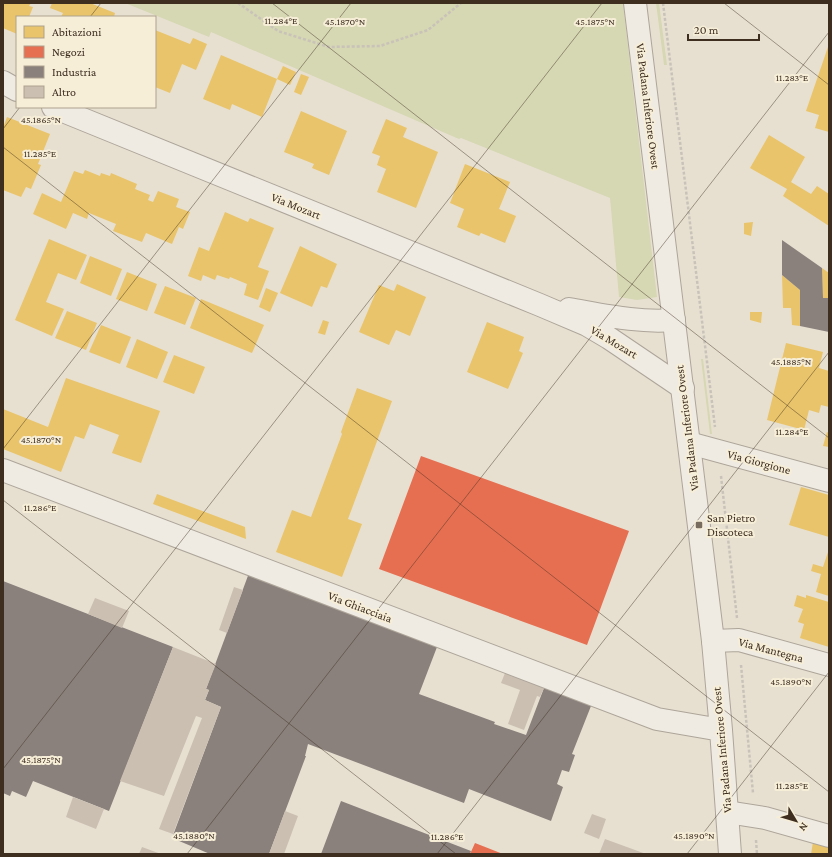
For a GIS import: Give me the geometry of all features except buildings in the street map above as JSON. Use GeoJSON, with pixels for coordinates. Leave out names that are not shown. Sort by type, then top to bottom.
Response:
{"type":"FeatureCollection","features":[{"type":"Feature","properties":{"kind":"street","name":"Via Padana Inferiore Ovest"},"geometry":{"type":"LineString","coordinates":[[635,3],[713,641],[722,730],[730,854]]}},
{"type":"Feature","properties":{"kind":"street"},"geometry":{"type":"LineString","coordinates":[[3,82],[16,89]]}},
{"type":"Feature","properties":{"kind":"street","name":"Via Mozart"},"geometry":{"type":"LineString","coordinates":[[55,108],[540,304],[587,325],[609,338],[683,388]]}},
{"type":"Feature","properties":{"kind":"street","name":"Via Mozart"},"geometry":{"type":"LineString","coordinates":[[540,304],[651,322],[674,320]]}},
{"type":"Feature","properties":{"kind":"street","name":"Via Giorgione"},"geometry":{"type":"LineString","coordinates":[[689,443],[829,481]]}},
{"type":"Feature","properties":{"kind":"street","name":"Via Ghiacciaia"},"geometry":{"type":"LineString","coordinates":[[3,470],[657,719],[722,730]]}},
{"type":"Feature","properties":{"kind":"street","name":"Via Mantegna"},"geometry":{"type":"LineString","coordinates":[[713,641],[739,640],[829,665]]}},
{"type":"Feature","properties":{"kind":"street"},"geometry":{"type":"LineString","coordinates":[[727,812],[765,818],[829,836]]}},
{"type":"Feature","properties":{"kind":"path"},"geometry":{"type":"LineString","coordinates":[[238,3],[278,31],[329,47],[380,46],[428,30],[461,3]]}},
{"type":"Feature","properties":{"kind":"green space"},"geometry":{"type":"Polygon","coordinates":[[[125,3],[623,3],[657,297],[637,300],[619,297],[610,198],[461,138],[459,139],[211,32],[209,37],[125,3]]]}},
{"type":"Feature","properties":{"kind":"green space"},"geometry":{"type":"Polygon","coordinates":[[[656,3],[659,3],[667,65],[664,65],[656,3]]]}},
{"type":"Feature","properties":{"kind":"green space"},"geometry":{"type":"Polygon","coordinates":[[[701,359],[703,359],[712,434],[710,434],[701,359]]]}},
{"type":"Feature","properties":{"kind":"place","name":"San Pietro Discoteca"},"geometry":{"type":"Point","coordinates":[699,525]}}]}
